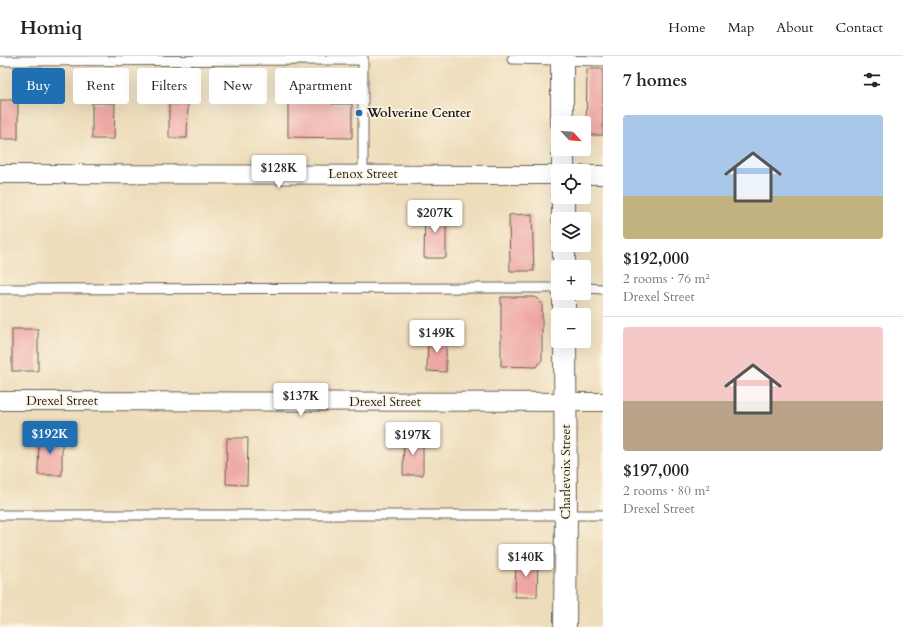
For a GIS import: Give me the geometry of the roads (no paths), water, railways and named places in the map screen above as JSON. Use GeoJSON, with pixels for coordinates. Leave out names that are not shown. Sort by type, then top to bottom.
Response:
{"type":"FeatureCollection","features":[{"type":"Feature","properties":{"kind":"street"},"geometry":{"type":"LineString","coordinates":[[562,59],[562,116]]}},
{"type":"Feature","properties":{"kind":"street","name":"Lenox Street"},"geometry":{"type":"LineString","coordinates":[[0,174],[551,175]]}},
{"type":"Feature","properties":{"kind":"street"},"geometry":{"type":"LineString","coordinates":[[591,175],[603,175]]}},
{"type":"Feature","properties":{"kind":"street","name":"Charlevoix Street"},"geometry":{"type":"LineString","coordinates":[[565,348],[565,627]]}},
{"type":"Feature","properties":{"kind":"street","name":"Drexel Street"},"geometry":{"type":"LineString","coordinates":[[0,401],[603,402]]}},
{"type":"Feature","properties":{"kind":"lane"},"geometry":{"type":"LineString","coordinates":[[0,61],[363,58],[367,118],[363,174]]}},
{"type":"Feature","properties":{"kind":"lane"},"geometry":{"type":"LineString","coordinates":[[512,59],[603,61]]}},
{"type":"Feature","properties":{"kind":"lane"},"geometry":{"type":"LineString","coordinates":[[0,289],[551,288]]}},
{"type":"Feature","properties":{"kind":"lane"},"geometry":{"type":"LineString","coordinates":[[591,288],[603,288]]}},
{"type":"Feature","properties":{"kind":"lane"},"geometry":{"type":"LineString","coordinates":[[0,515],[603,515]]}},
{"type":"Feature","properties":{"kind":"place","name":"Wolverine Center"},"geometry":{"type":"Point","coordinates":[359,113]}}]}
